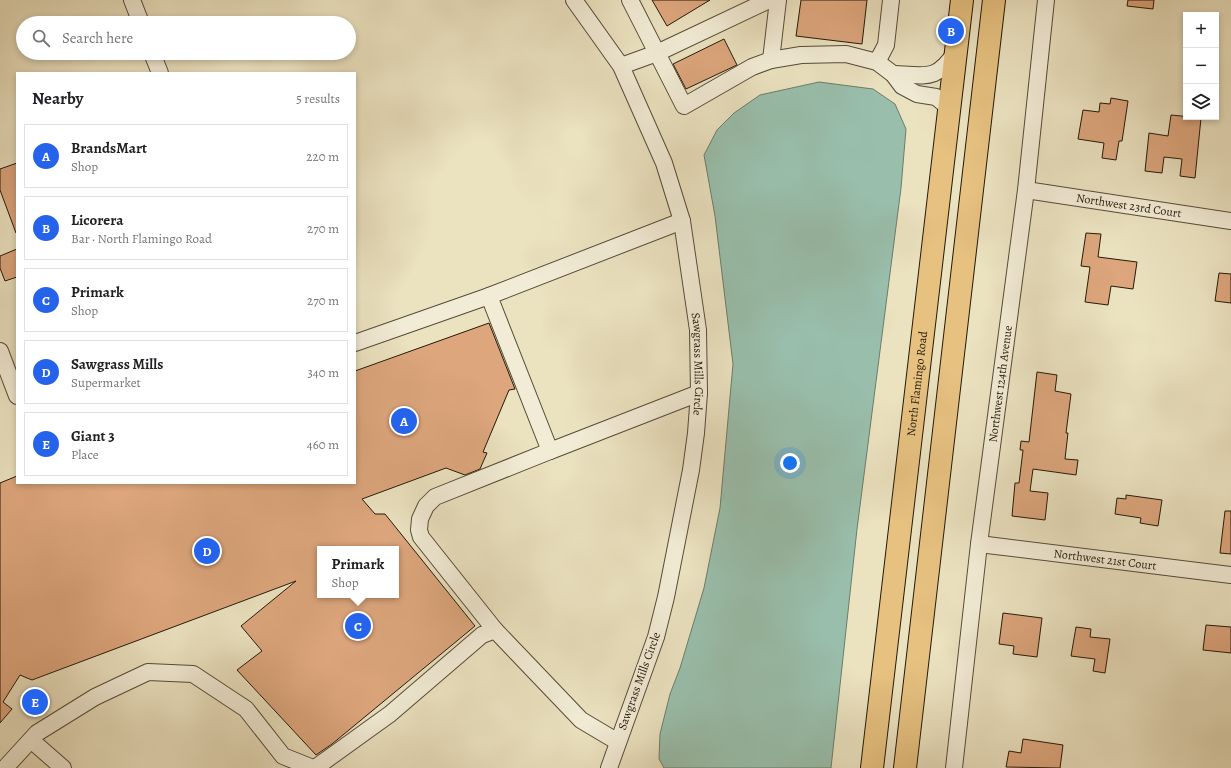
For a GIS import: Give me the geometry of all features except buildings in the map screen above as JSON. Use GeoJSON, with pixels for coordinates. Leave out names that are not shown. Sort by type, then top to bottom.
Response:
{"type":"FeatureCollection","features":[{"type":"Feature","properties":{"kind":"highway","name":"North Flamingo Road"},"geometry":{"type":"LineString","coordinates":[[872,768],[962,0]]}},
{"type":"Feature","properties":{"kind":"highway"},"geometry":{"type":"LineString","coordinates":[[906,768],[994,0]]}},
{"type":"Feature","properties":{"kind":"street"},"geometry":{"type":"LineString","coordinates":[[132,0],[138,16]]}},
{"type":"Feature","properties":{"kind":"street","name":"Sawgrass Mills Circle"},"geometry":{"type":"LineString","coordinates":[[574,0],[621,66],[664,163],[682,222],[698,330],[699,393],[691,470],[666,597],[656,637],[609,768]]}},
{"type":"Feature","properties":{"kind":"street"},"geometry":{"type":"LineString","coordinates":[[630,0],[684,106],[752,67],[771,60],[801,56],[846,54],[878,62],[893,74],[902,86],[918,94],[936,97],[949,108]]}},
{"type":"Feature","properties":{"kind":"street"},"geometry":{"type":"LineString","coordinates":[[621,66],[656,53],[769,0]]}},
{"type":"Feature","properties":{"kind":"street"},"geometry":{"type":"LineString","coordinates":[[771,60],[778,0]]}},
{"type":"Feature","properties":{"kind":"street"},"geometry":{"type":"LineString","coordinates":[[878,62],[886,45],[891,0]]}},
{"type":"Feature","properties":{"kind":"street","name":"Northwest 124th Avenue"},"geometry":{"type":"LineString","coordinates":[[954,768],[979,544],[1026,190],[1046,0]]}},
{"type":"Feature","properties":{"kind":"street"},"geometry":{"type":"LineString","coordinates":[[893,74],[934,75],[946,66],[956,52]]}},
{"type":"Feature","properties":{"kind":"street"},"geometry":{"type":"LineString","coordinates":[[155,60],[160,72]]}},
{"type":"Feature","properties":{"kind":"street","name":"Northwest 23rd Court"},"geometry":{"type":"LineString","coordinates":[[1026,190],[1231,221]]}},
{"type":"Feature","properties":{"kind":"street"},"geometry":{"type":"LineString","coordinates":[[356,342],[488,296],[682,222]]}},
{"type":"Feature","properties":{"kind":"street"},"geometry":{"type":"LineString","coordinates":[[488,296],[550,452]]}},
{"type":"Feature","properties":{"kind":"street"},"geometry":{"type":"LineString","coordinates":[[0,351],[16,393]]}},
{"type":"Feature","properties":{"kind":"street"},"geometry":{"type":"LineString","coordinates":[[618,742],[581,720],[495,630],[421,537],[419,530],[420,519],[426,506],[435,497],[699,393]]}},
{"type":"Feature","properties":{"kind":"street","name":"Northwest 21st Court"},"geometry":{"type":"LineString","coordinates":[[979,544],[1231,575]]}},
{"type":"Feature","properties":{"kind":"street"},"geometry":{"type":"LineString","coordinates":[[5,768],[37,733],[89,701],[148,672],[193,674],[246,709],[283,756],[314,768],[390,714],[482,635],[495,630]]}},
{"type":"Feature","properties":{"kind":"street"},"geometry":{"type":"LineString","coordinates":[[31,740],[63,768]]}},
{"type":"Feature","properties":{"kind":"shaded area"},"geometry":{"type":"Polygon","coordinates":[[[819,82],[873,89],[895,104],[906,129],[901,188],[857,529],[831,768],[664,768],[659,759],[660,734],[670,694],[680,668],[704,588],[720,508],[733,364],[715,216],[704,155],[717,130],[734,113],[760,95],[819,82]]]}},
{"type":"Feature","properties":{"kind":"place","name":"Licorera"},"geometry":{"type":"Point","coordinates":[951,31]}},
{"type":"Feature","properties":{"kind":"place","name":"BrandsMart"},"geometry":{"type":"Point","coordinates":[404,421]}},
{"type":"Feature","properties":{"kind":"place","name":"Sawgrass Mills"},"geometry":{"type":"Point","coordinates":[207,551]}},
{"type":"Feature","properties":{"kind":"place","name":"Primark"},"geometry":{"type":"Point","coordinates":[358,626]}},
{"type":"Feature","properties":{"kind":"place","name":"Giant 3"},"geometry":{"type":"Point","coordinates":[35,702]}}]}
